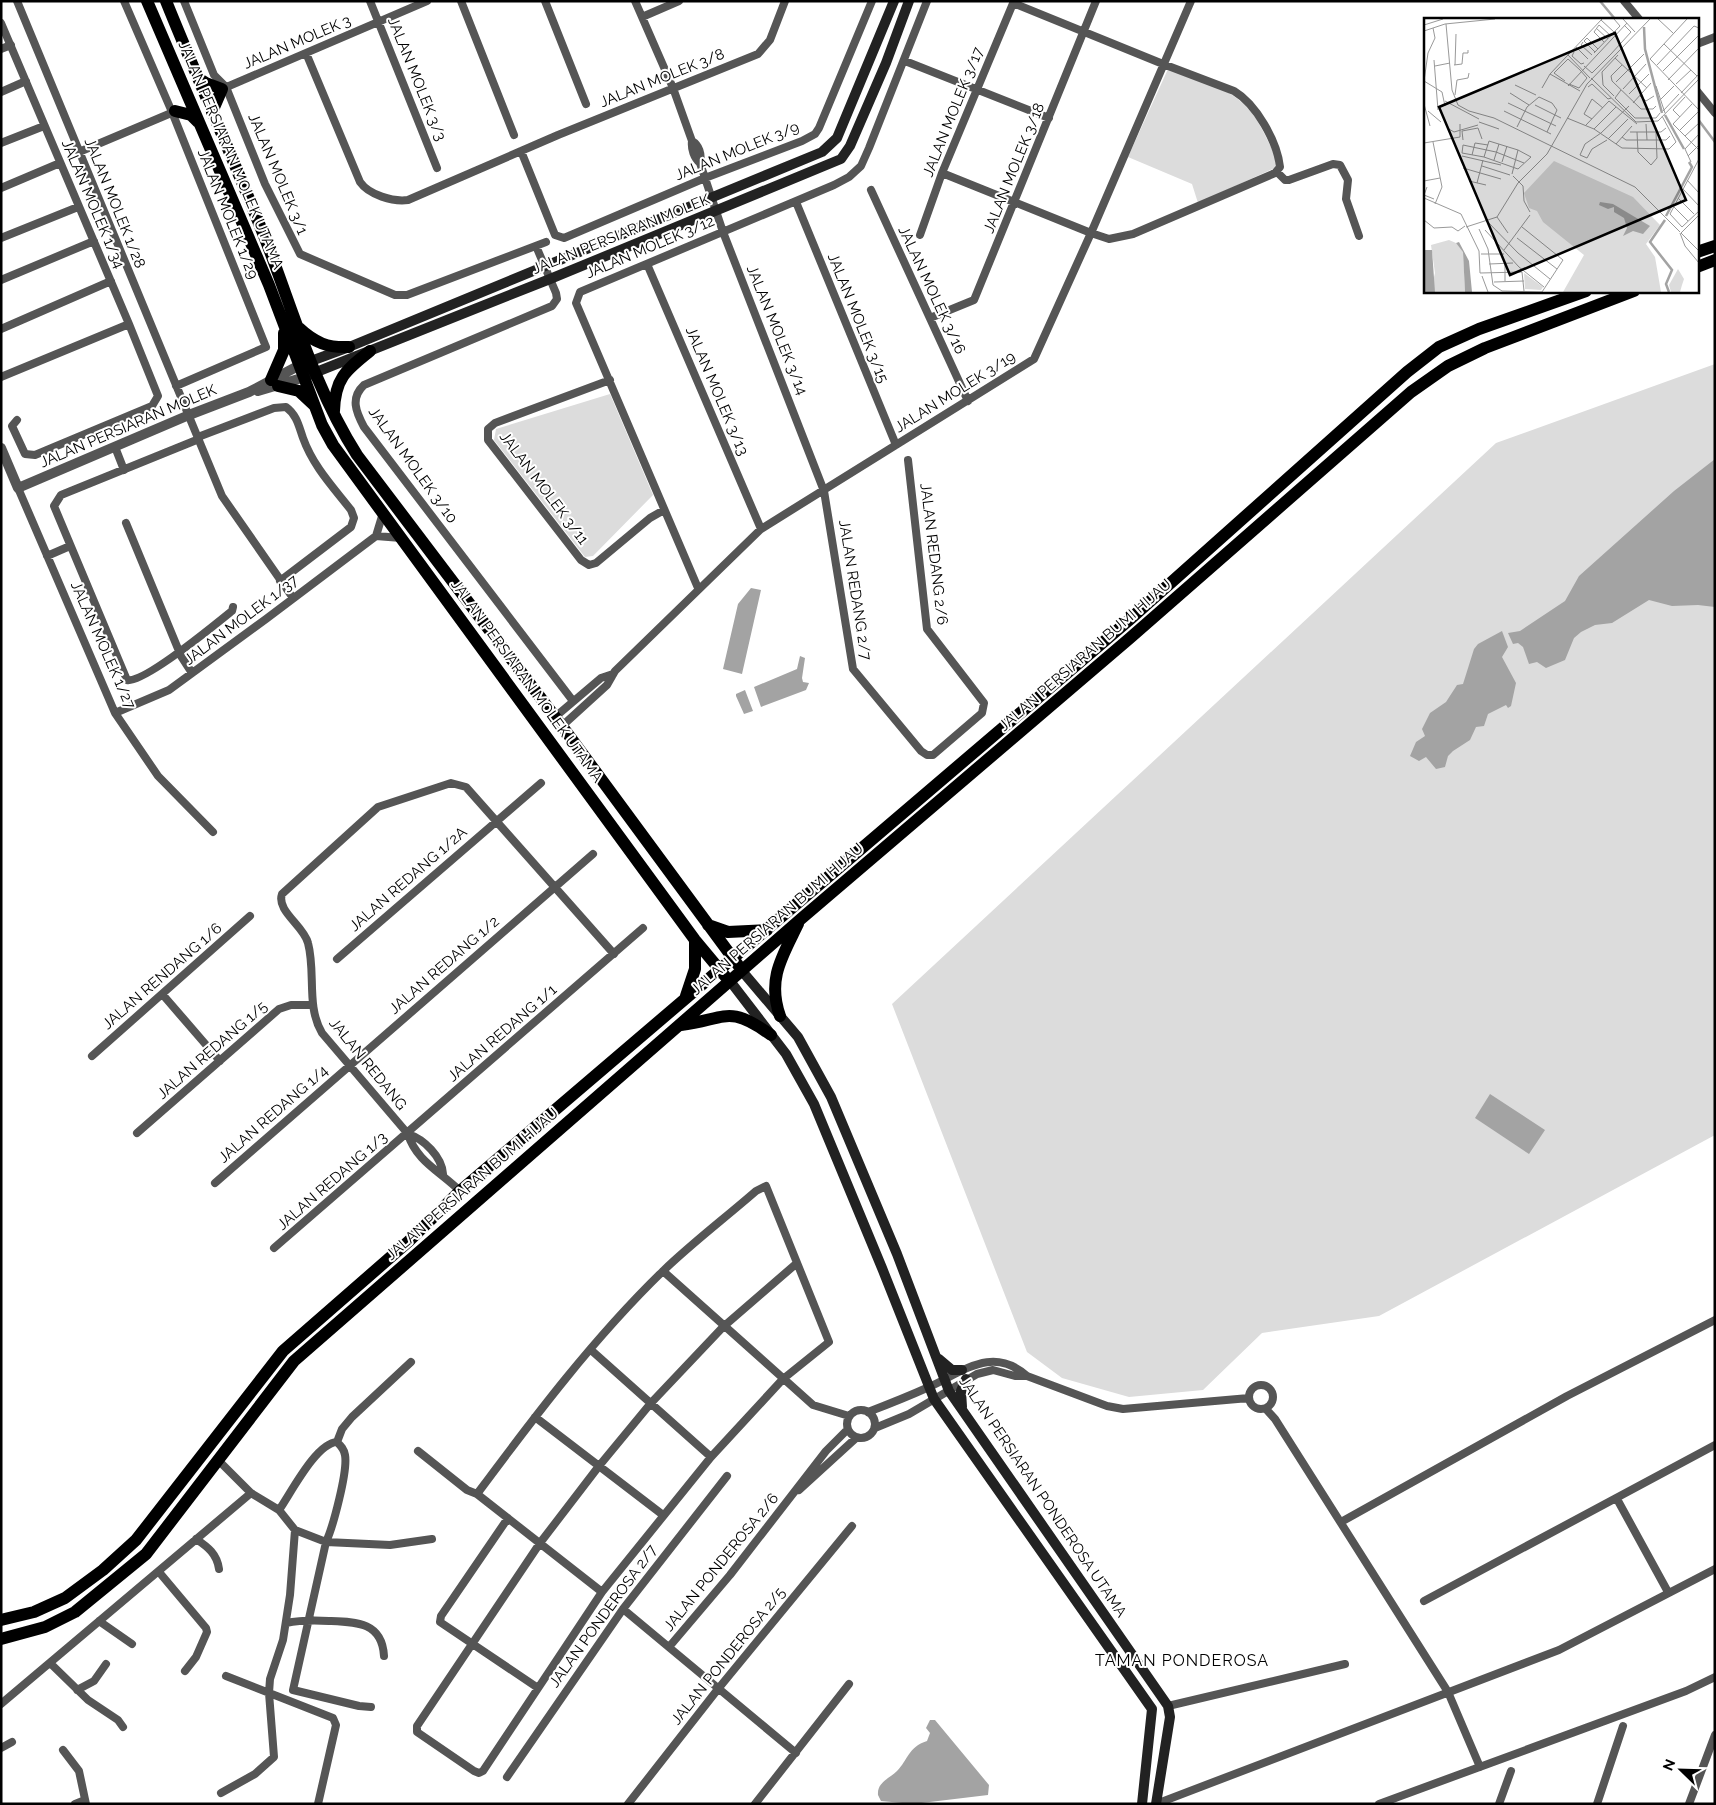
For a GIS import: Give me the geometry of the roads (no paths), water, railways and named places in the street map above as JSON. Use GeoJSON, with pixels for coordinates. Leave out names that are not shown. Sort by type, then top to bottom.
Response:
{"type":"FeatureCollection","features":[{"type":"Feature","properties":{"kind":"main road","name":"JALAN PERSIARAN MOLEK UTAMA"},"geometry":{"type":"LineString","coordinates":[[147,1],[269,285],[289,323]]}},
{"type":"Feature","properties":{"kind":"main road","name":"JALAN PERSIARAN MOLEK UTAMA"},"geometry":{"type":"LineString","coordinates":[[166,1],[275,264],[289,323]]}},
{"type":"Feature","properties":{"kind":"main road","name":"JALAN PERSIARAN MOLEK"},"geometry":{"type":"LineString","coordinates":[[308,369],[349,347],[711,196],[816,155],[833,144],[894,1]]}},
{"type":"Feature","properties":{"kind":"main road","name":"JALAN PERSIARAN MOLEK"},"geometry":{"type":"LineString","coordinates":[[308,369],[370,350],[550,279],[835,162],[846,154],[886,63],[909,1]]}},
{"type":"Feature","properties":{"kind":"main road"},"geometry":{"type":"LineString","coordinates":[[198,78],[206,83],[224,88],[212,112]]}},
{"type":"Feature","properties":{"kind":"main road"},"geometry":{"type":"LineString","coordinates":[[190,103],[198,90],[198,78]]}},
{"type":"Feature","properties":{"kind":"main road"},"geometry":{"type":"LineString","coordinates":[[184,88],[183,100],[173,111],[191,115],[199,123],[206,97]]}},
{"type":"Feature","properties":{"kind":"main road"},"geometry":{"type":"LineString","coordinates":[[1698,252],[1715,246]]}},
{"type":"Feature","properties":{"kind":"main road"},"geometry":{"type":"LineString","coordinates":[[1698,267],[1715,260]]}},
{"type":"Feature","properties":{"kind":"main road","name":"JALAN PERSIARAN BUMI HIJAU"},"geometry":{"type":"LineString","coordinates":[[1,1620],[34,1612],[64,1598],[102,1570],[136,1540],[283,1351],[409,1240],[460,1191],[767,930],[975,749],[1128,621],[1407,372],[1439,347],[1479,329],[1583,292]]}},
{"type":"Feature","properties":{"kind":"main road","name":"JALAN PERSIARAN BUMI HIJAU"},"geometry":{"type":"LineString","coordinates":[[1,1639],[45,1627],[75,1612],[113,1583],[154,1546],[217,1459],[289,1366],[802,918],[1065,694],[1411,392],[1448,366],[1485,348],[1631,292]]}},
{"type":"Feature","properties":{"kind":"main road"},"geometry":{"type":"LineString","coordinates":[[289,323],[315,342],[335,348],[349,347]]}},
{"type":"Feature","properties":{"kind":"main road"},"geometry":{"type":"LineString","coordinates":[[289,323],[308,369]]}},
{"type":"Feature","properties":{"kind":"main road"},"geometry":{"type":"LineString","coordinates":[[289,323],[284,350],[274,383],[299,392],[315,407]]}},
{"type":"Feature","properties":{"kind":"main road"},"geometry":{"type":"LineString","coordinates":[[334,414],[335,392],[341,378],[370,350]]}},
{"type":"Feature","properties":{"kind":"main road","name":"JALAN PERSIARAN MOLEK UTAMA"},"geometry":{"type":"LineString","coordinates":[[308,369],[315,407],[333,445],[696,940],[730,981]]}},
{"type":"Feature","properties":{"kind":"main road","name":"JALAN PERSIARAN MOLEK UTAMA"},"geometry":{"type":"LineString","coordinates":[[308,369],[357,455],[742,971]]}},
{"type":"Feature","properties":{"kind":"main road"},"geometry":{"type":"LineString","coordinates":[[1057,681],[1055,684],[1057,692],[1065,694]]}},
{"type":"Feature","properties":{"kind":"main road"},"geometry":{"type":"LineString","coordinates":[[975,749],[984,762]]}},
{"type":"Feature","properties":{"kind":"main road"},"geometry":{"type":"LineString","coordinates":[[780,1016],[774,1000],[774,979],[786,948],[802,918]]}},
{"type":"Feature","properties":{"kind":"main road"},"geometry":{"type":"LineString","coordinates":[[706,924],[728,932],[767,930]]}},
{"type":"Feature","properties":{"kind":"main road"},"geometry":{"type":"LineString","coordinates":[[684,1001],[695,969],[696,940]]}},
{"type":"Feature","properties":{"kind":"main road","name":"JALAN PERSIARAN PONDEROSA UTAMA"},"geometry":{"type":"LineString","coordinates":[[742,971],[798,1037],[831,1097],[897,1254],[949,1391],[1168,1706]]}},
{"type":"Feature","properties":{"kind":"main road","name":"JALAN PERSIARAN PONDEROSA UTAMA"},"geometry":{"type":"LineString","coordinates":[[730,981],[796,1070],[814,1104],[934,1400],[1152,1709],[1142,1804]]}},
{"type":"Feature","properties":{"kind":"main road"},"geometry":{"type":"LineString","coordinates":[[681,1025],[722,1015],[732,1015],[745,1018],[771,1035]]}},
{"type":"Feature","properties":{"kind":"main road"},"geometry":{"type":"LineString","coordinates":[[460,1191],[471,1198],[512,1172]]}},
{"type":"Feature","properties":{"kind":"main road"},"geometry":{"type":"LineString","coordinates":[[440,1233],[462,1206],[464,1199],[460,1191]]}},
{"type":"Feature","properties":{"kind":"main road"},"geometry":{"type":"LineString","coordinates":[[938,1358],[952,1370],[964,1375],[960,1396],[964,1412]]}},
{"type":"Feature","properties":{"kind":"main road"},"geometry":{"type":"LineString","coordinates":[[1156,1804],[1170,1717],[1168,1706]]}},
{"type":"Feature","properties":{"kind":"street","name":"JALAN MOLEK 1/28"},"geometry":{"type":"LineString","coordinates":[[17,1],[222,496],[293,598]]}},
{"type":"Feature","properties":{"kind":"street","name":"JALAN MOLEK 1/29"},"geometry":{"type":"LineString","coordinates":[[124,1],[173,111],[266,347],[176,386]]}},
{"type":"Feature","properties":{"kind":"street","name":"JALAN MOLEK 3/1"},"geometry":{"type":"LineString","coordinates":[[184,1],[214,74],[224,88],[265,184],[300,254],[395,295],[407,295],[546,242]]}},
{"type":"Feature","properties":{"kind":"street","name":"JALAN MOLEK 3/3"},"geometry":{"type":"LineString","coordinates":[[370,1],[438,168]]}},
{"type":"Feature","properties":{"kind":"street","name":"JALAN MOLEK 3"},"geometry":{"type":"LineString","coordinates":[[206,97],[427,1]]}},
{"type":"Feature","properties":{"kind":"street"},"geometry":{"type":"LineString","coordinates":[[461,1],[514,135]]}},
{"type":"Feature","properties":{"kind":"street"},"geometry":{"type":"LineString","coordinates":[[545,1],[586,104]]}},
{"type":"Feature","properties":{"kind":"street"},"geometry":{"type":"LineString","coordinates":[[635,1],[673,88]]}},
{"type":"Feature","properties":{"kind":"street"},"geometry":{"type":"LineString","coordinates":[[642,17],[679,1]]}},
{"type":"Feature","properties":{"kind":"street","name":"JALAN MOLEK 3/8"},"geometry":{"type":"LineString","coordinates":[[306,53],[364,188],[396,201],[408,200],[521,151],[758,54],[770,40],[785,1]]}},
{"type":"Feature","properties":{"kind":"street","name":"JALAN MOLEK 3/9"},"geometry":{"type":"LineString","coordinates":[[521,151],[555,235],[564,238],[705,178],[802,141],[817,132],[872,1]]}},
{"type":"Feature","properties":{"kind":"street","name":"JALAN MOLEK 3/12"},"geometry":{"type":"LineString","coordinates":[[698,588],[576,303],[577,297],[580,292],[796,202],[849,177],[861,166],[905,61],[927,1]]}},
{"type":"Feature","properties":{"kind":"street","name":"JALAN MOLEK 3/18"},"geometry":{"type":"LineString","coordinates":[[930,318],[974,300],[1096,1]]}},
{"type":"Feature","properties":{"kind":"street","name":"JALAN MOLEK 3/19"},"geometry":{"type":"LineString","coordinates":[[558,722],[607,685],[613,674],[698,588],[761,529],[1034,359],[1092,233],[1191,1]]}},
{"type":"Feature","properties":{"kind":"street"},"geometry":{"type":"LineString","coordinates":[[1624,1],[1638,18]]}},
{"type":"Feature","properties":{"kind":"street"},"geometry":{"type":"LineString","coordinates":[[942,173],[1109,239],[1133,234],[1277,172],[1280,167],[1274,148],[1260,118],[1244,97],[1234,90],[1163,64],[1014,2]]}},
{"type":"Feature","properties":{"kind":"street","name":"JALAN MOLEK 3/17"},"geometry":{"type":"LineString","coordinates":[[920,234],[942,173],[1014,2]]}},
{"type":"Feature","properties":{"kind":"street","name":"JALAN MOLEK 1/34"},"geometry":{"type":"LineString","coordinates":[[1,23],[158,396],[152,406],[35,455],[25,454],[21,449],[12,426],[17,420]]}},
{"type":"Feature","properties":{"kind":"street"},"geometry":{"type":"LineString","coordinates":[[1698,44],[1715,37]]}},
{"type":"Feature","properties":{"kind":"street"},"geometry":{"type":"LineString","coordinates":[[1,49],[11,45]]}},
{"type":"Feature","properties":{"kind":"street"},"geometry":{"type":"LineString","coordinates":[[905,61],[1049,118]]}},
{"type":"Feature","properties":{"kind":"street"},"geometry":{"type":"LineString","coordinates":[[1,92],[26,81]]}},
{"type":"Feature","properties":{"kind":"street","name":"JALAN MOLEK 3/14"},"geometry":{"type":"LineString","coordinates":[[673,88],[692,141],[697,144],[702,157],[700,163],[715,211],[824,491]]}},
{"type":"Feature","properties":{"kind":"street"},"geometry":{"type":"LineString","coordinates":[[1698,92],[1715,113]]}},
{"type":"Feature","properties":{"kind":"street"},"geometry":{"type":"LineString","coordinates":[[79,152],[190,103]]}},
{"type":"Feature","properties":{"kind":"street"},"geometry":{"type":"LineString","coordinates":[[1,143],[44,126]]}},
{"type":"Feature","properties":{"kind":"street"},"geometry":{"type":"LineString","coordinates":[[1,188],[60,163]]}},
{"type":"Feature","properties":{"kind":"street"},"geometry":{"type":"LineString","coordinates":[[1277,172],[1285,180],[1289,180],[1333,164],[1340,165],[1348,180],[1346,199],[1359,236]]}},
{"type":"Feature","properties":{"kind":"street","name":"JALAN MOLEK 3/16"},"geometry":{"type":"LineString","coordinates":[[871,190],[968,401]]}},
{"type":"Feature","properties":{"kind":"street","name":"JALAN MOLEK 3/15"},"geometry":{"type":"LineString","coordinates":[[796,202],[896,445]]}},
{"type":"Feature","properties":{"kind":"street"},"geometry":{"type":"LineString","coordinates":[[1,238],[78,207]]}},
{"type":"Feature","properties":{"kind":"street"},"geometry":{"type":"LineString","coordinates":[[1,280],[94,241]]}},
{"type":"Feature","properties":{"kind":"street","name":"JALAN MOLEK 3/10"},"geometry":{"type":"LineString","coordinates":[[536,246],[557,299],[552,306],[364,385],[355,398],[355,406],[364,427],[573,701]]}},
{"type":"Feature","properties":{"kind":"street","name":"JALAN MOLEK 3/13"},"geometry":{"type":"LineString","coordinates":[[647,264],[761,529]]}},
{"type":"Feature","properties":{"kind":"street"},"geometry":{"type":"LineString","coordinates":[[1,329],[111,282]]}},
{"type":"Feature","properties":{"kind":"street"},"geometry":{"type":"LineString","coordinates":[[1,377],[129,324]]}},
{"type":"Feature","properties":{"kind":"street","name":"JALAN PERSIARAN MOLEK"},"geometry":{"type":"LineString","coordinates":[[18,488],[189,415],[308,369]]}},
{"type":"Feature","properties":{"kind":"street","name":"JALAN MOLEK 3/11"},"geometry":{"type":"LineString","coordinates":[[610,380],[496,423],[488,429],[488,440],[581,560],[589,566],[596,563],[650,518],[664,510]]}},
{"type":"Feature","properties":{"kind":"street"},"geometry":{"type":"LineString","coordinates":[[233,607],[232,611],[148,675],[131,681],[125,678],[55,509],[58,498],[198,438],[274,408],[286,407],[297,420],[308,451],[317,466],[351,510],[354,518],[351,527],[280,581]]}},
{"type":"Feature","properties":{"kind":"street"},"geometry":{"type":"LineString","coordinates":[[115,446],[124,470]]}},
{"type":"Feature","properties":{"kind":"street","name":"JALAN MOLEK 1/27"},"geometry":{"type":"LineString","coordinates":[[1,448],[115,713],[158,776],[213,832]]}},
{"type":"Feature","properties":{"kind":"street","name":"JALAN REDANG 2/6"},"geometry":{"type":"LineString","coordinates":[[908,460],[927,629],[984,703],[982,713],[933,755],[927,755]]}},
{"type":"Feature","properties":{"kind":"street","name":"JALAN REDANG 2/7"},"geometry":{"type":"LineString","coordinates":[[824,491],[853,669],[921,751],[927,755]]}},
{"type":"Feature","properties":{"kind":"street"},"geometry":{"type":"LineString","coordinates":[[383,513],[376,536],[403,538]]}},
{"type":"Feature","properties":{"kind":"street"},"geometry":{"type":"LineString","coordinates":[[126,523],[179,651],[192,673]]}},
{"type":"Feature","properties":{"kind":"street","name":"JALAN MOLEK 1/37"},"geometry":{"type":"LineString","coordinates":[[115,713],[164,693],[376,536]]}},
{"type":"Feature","properties":{"kind":"street"},"geometry":{"type":"LineString","coordinates":[[47,556],[70,546]]}},
{"type":"Feature","properties":{"kind":"street","name":"JALAN MOLEK 3/19"},"geometry":{"type":"LineString","coordinates":[[558,722],[573,701],[601,678],[613,674]]}},
{"type":"Feature","properties":{"kind":"street","name":"JALAN REDANG"},"geometry":{"type":"LineString","coordinates":[[460,1191],[443,1174],[434,1171],[429,1166],[411,1144],[408,1134],[322,1033],[316,1022],[312,1005],[312,966],[308,939],[281,904],[280,898],[284,890],[378,807],[451,783],[460,784],[466,787],[498,821]]}},
{"type":"Feature","properties":{"kind":"street"},"geometry":{"type":"LineString","coordinates":[[541,783],[498,821],[614,954]]}},
{"type":"Feature","properties":{"kind":"street","name":"JALAN REDANG 1/2A"},"geometry":{"type":"LineString","coordinates":[[337,959],[498,821]]}},
{"type":"Feature","properties":{"kind":"street"},"geometry":{"type":"LineString","coordinates":[[556,886],[593,854]]}},
{"type":"Feature","properties":{"kind":"street","name":"JALAN REDANG 1/2"},"geometry":{"type":"LineString","coordinates":[[350,1065],[556,886]]}},
{"type":"Feature","properties":{"kind":"street","name":"JALAN RENDANG 1/6"},"geometry":{"type":"LineString","coordinates":[[92,1056],[250,916]]}},
{"type":"Feature","properties":{"kind":"street","name":"JALAN REDANG 1/1"},"geometry":{"type":"LineString","coordinates":[[408,1134],[643,928]]}},
{"type":"Feature","properties":{"kind":"street"},"geometry":{"type":"LineString","coordinates":[[163,995],[220,1061]]}},
{"type":"Feature","properties":{"kind":"street","name":"JALAN REDANG 1/5"},"geometry":{"type":"LineString","coordinates":[[137,1133],[279,1010],[290,1006],[312,1005]]}},
{"type":"Feature","properties":{"kind":"street","name":"JALAN REDANG 1/4"},"geometry":{"type":"LineString","coordinates":[[215,1183],[350,1065]]}},
{"type":"Feature","properties":{"kind":"street","name":"JALAN REDANG"},"geometry":{"type":"LineString","coordinates":[[408,1134],[418,1137],[438,1158],[442,1164],[443,1174]]}},
{"type":"Feature","properties":{"kind":"street","name":"JALAN REDANG 1/3"},"geometry":{"type":"LineString","coordinates":[[274,1248],[408,1134]]}},
{"type":"Feature","properties":{"kind":"street"},"geometry":{"type":"LineString","coordinates":[[478,1494],[535,1417],[590,1350],[663,1271],[756,1191],[766,1186],[829,1342],[783,1380],[711,1457],[663,1515],[602,1592],[483,1771],[479,1773],[474,1772],[420,1735],[417,1726],[540,1543],[599,1466],[651,1404],[723,1327],[797,1263]]}},
{"type":"Feature","properties":{"kind":"street"},"geometry":{"type":"LineString","coordinates":[[663,1271],[723,1327],[813,1405],[850,1416],[860,1410],[868,1412],[874,1419],[875,1428]]}},
{"type":"Feature","properties":{"kind":"street"},"geometry":{"type":"LineString","coordinates":[[1341,1522],[1567,1396],[1715,1320]]}},
{"type":"Feature","properties":{"kind":"street"},"geometry":{"type":"LineString","coordinates":[[590,1350],[711,1457]]}},
{"type":"Feature","properties":{"kind":"street"},"geometry":{"type":"LineString","coordinates":[[850,1416],[848,1429],[856,1438],[868,1436],[875,1428],[909,1414],[949,1391],[973,1364],[990,1361],[1016,1366],[1026,1376],[1107,1406],[1124,1409],[1249,1398]]}},
{"type":"Feature","properties":{"kind":"street"},"geometry":{"type":"LineString","coordinates":[[337,1442],[342,1429],[352,1417],[411,1362]]}},
{"type":"Feature","properties":{"kind":"street"},"geometry":{"type":"LineString","coordinates":[[868,1412],[945,1379],[964,1375]]}},
{"type":"Feature","properties":{"kind":"street"},"geometry":{"type":"LineString","coordinates":[[1257,1386],[1269,1387],[1274,1399],[1266,1409],[1256,1408],[1249,1398],[1251,1390],[1257,1386]]}},
{"type":"Feature","properties":{"kind":"street"},"geometry":{"type":"LineString","coordinates":[[903,1398],[909,1414]]}},
{"type":"Feature","properties":{"kind":"street"},"geometry":{"type":"LineString","coordinates":[[1266,1409],[1341,1522],[1448,1692],[1480,1766]]}},
{"type":"Feature","properties":{"kind":"street"},"geometry":{"type":"LineString","coordinates":[[535,1417],[663,1515]]}},
{"type":"Feature","properties":{"kind":"street","name":"JALAN PONDEROSA 2/6"},"geometry":{"type":"LineString","coordinates":[[669,1646],[730,1575],[821,1458],[848,1429]]}},
{"type":"Feature","properties":{"kind":"street","name":"JALAN PONDEROSA 2/6"},"geometry":{"type":"LineString","coordinates":[[793,1494],[828,1466],[856,1438]]}},
{"type":"Feature","properties":{"kind":"street"},"geometry":{"type":"LineString","coordinates":[[278,1510],[316,1454],[329,1442],[337,1442],[344,1449],[346,1457],[344,1476],[307,1619],[293,1690],[359,1706],[371,1707]]}},
{"type":"Feature","properties":{"kind":"street"},"geometry":{"type":"LineString","coordinates":[[833,1444],[842,1453]]}},
{"type":"Feature","properties":{"kind":"street"},"geometry":{"type":"LineString","coordinates":[[1424,1601],[1715,1445]]}},
{"type":"Feature","properties":{"kind":"street"},"geometry":{"type":"LineString","coordinates":[[418,1451],[467,1490],[478,1494],[602,1592]]}},
{"type":"Feature","properties":{"kind":"street"},"geometry":{"type":"LineString","coordinates":[[821,1458],[828,1466]]}},
{"type":"Feature","properties":{"kind":"street"},"geometry":{"type":"LineString","coordinates":[[217,1459],[251,1493],[278,1510],[295,1530],[326,1542],[390,1545],[432,1539]]}},
{"type":"Feature","properties":{"kind":"street","name":"JALAN PONDEROSA 2/7"},"geometry":{"type":"LineString","coordinates":[[507,1777],[622,1609],[727,1476]]}},
{"type":"Feature","properties":{"kind":"street"},"geometry":{"type":"LineString","coordinates":[[1,1704],[251,1493]]}},
{"type":"Feature","properties":{"kind":"street"},"geometry":{"type":"LineString","coordinates":[[1617,1499],[1668,1592]]}},
{"type":"Feature","properties":{"kind":"street"},"geometry":{"type":"LineString","coordinates":[[508,1518],[441,1616],[440,1622],[538,1688]]}},
{"type":"Feature","properties":{"kind":"street","name":"JALAN PONDEROSA 2/5"},"geometry":{"type":"LineString","coordinates":[[628,1804],[718,1689],[852,1526]]}},
{"type":"Feature","properties":{"kind":"street"},"geometry":{"type":"LineString","coordinates":[[221,1793],[255,1774],[274,1757],[269,1693],[270,1679],[283,1640],[286,1623],[295,1530]]}},
{"type":"Feature","properties":{"kind":"street"},"geometry":{"type":"LineString","coordinates":[[196,1539],[213,1552],[218,1560],[219,1569]]}},
{"type":"Feature","properties":{"kind":"street"},"geometry":{"type":"LineString","coordinates":[[1156,1804],[1190,1789],[1559,1650],[1715,1569]]}},
{"type":"Feature","properties":{"kind":"street"},"geometry":{"type":"LineString","coordinates":[[159,1572],[206,1628],[196,1658],[185,1671]]}},
{"type":"Feature","properties":{"kind":"street"},"geometry":{"type":"LineString","coordinates":[[622,1609],[796,1753]]}},
{"type":"Feature","properties":{"kind":"street"},"geometry":{"type":"LineString","coordinates":[[286,1623],[307,1619],[344,1620],[366,1626],[375,1631],[381,1640],[384,1656]]}},
{"type":"Feature","properties":{"kind":"street"},"geometry":{"type":"LineString","coordinates":[[99,1622],[132,1644]]}},
{"type":"Feature","properties":{"kind":"street"},"geometry":{"type":"LineString","coordinates":[[50,1663],[77,1690],[118,1720],[122,1727]]}},
{"type":"Feature","properties":{"kind":"street"},"geometry":{"type":"LineString","coordinates":[[77,1690],[94,1681],[106,1664]]}},
{"type":"Feature","properties":{"kind":"street"},"geometry":{"type":"LineString","coordinates":[[1168,1706],[1345,1664]]}},
{"type":"Feature","properties":{"kind":"street"},"geometry":{"type":"LineString","coordinates":[[226,1676],[333,1718],[336,1724],[318,1804]]}},
{"type":"Feature","properties":{"kind":"street"},"geometry":{"type":"LineString","coordinates":[[1380,1804],[1686,1691],[1715,1677]]}},
{"type":"Feature","properties":{"kind":"street"},"geometry":{"type":"LineString","coordinates":[[755,1804],[849,1684]]}},
{"type":"Feature","properties":{"kind":"street"},"geometry":{"type":"LineString","coordinates":[[1597,1804],[1622,1726]]}},
{"type":"Feature","properties":{"kind":"street"},"geometry":{"type":"LineString","coordinates":[[1689,1804],[1715,1735]]}},
{"type":"Feature","properties":{"kind":"street"},"geometry":{"type":"LineString","coordinates":[[1,1748],[12,1742]]}},
{"type":"Feature","properties":{"kind":"street"},"geometry":{"type":"LineString","coordinates":[[62,1750],[79,1771],[86,1802],[75,1804]]}},
{"type":"Feature","properties":{"kind":"street"},"geometry":{"type":"LineString","coordinates":[[1499,1804],[1511,1771]]}},
{"type":"Feature","properties":{"kind":"waterway"},"geometry":{"type":"LineString","coordinates":[[1600,1],[1614,18]]}},
{"type":"Feature","properties":{"kind":"waterway"},"geometry":{"type":"LineString","coordinates":[[1698,119],[1715,142]]}},
{"type":"Feature","properties":{"kind":"district","name":"TAMAN PONDEROSA"},"geometry":{"type":"Point","coordinates":[1182,1660]}}]}
